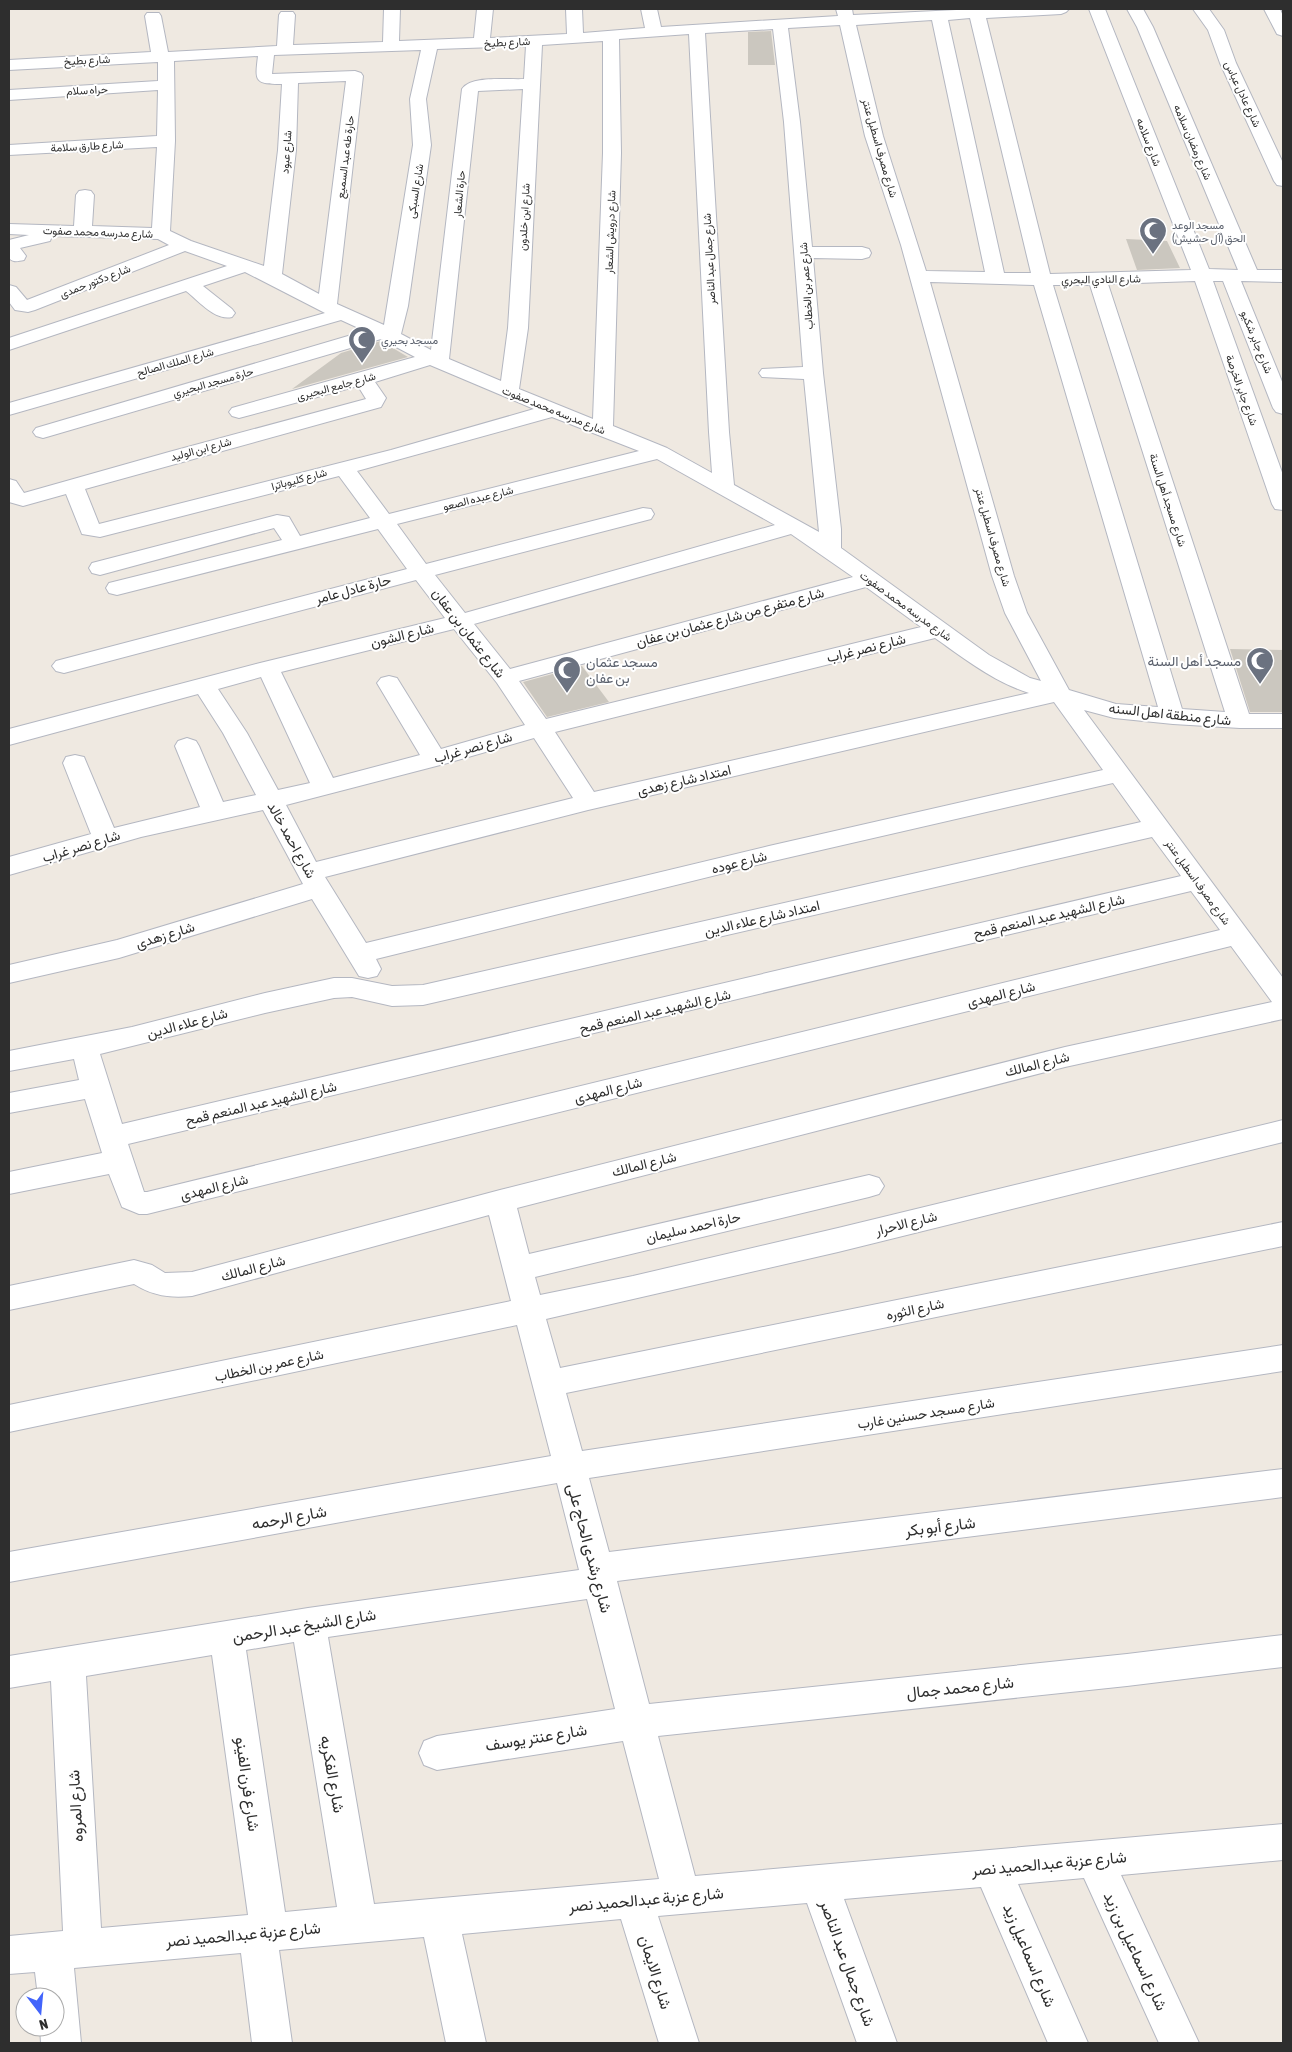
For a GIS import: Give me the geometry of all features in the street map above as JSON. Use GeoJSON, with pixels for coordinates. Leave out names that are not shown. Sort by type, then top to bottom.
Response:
{"type":"FeatureCollection","features":[{"type":"Feature","properties":{"kind":"street"},"geometry":{"type":"LineString","coordinates":[[391,46],[392,9]]}},
{"type":"Feature","properties":{"kind":"street"},"geometry":{"type":"LineString","coordinates":[[481,43],[485,9]]}},
{"type":"Feature","properties":{"kind":"street"},"geometry":{"type":"LineString","coordinates":[[574,9],[574,38]]}},
{"type":"Feature","properties":{"kind":"street"},"geometry":{"type":"LineString","coordinates":[[649,9],[654,32]]}},
{"type":"Feature","properties":{"kind":"street"},"geometry":{"type":"LineString","coordinates":[[715,9],[718,27]]}},
{"type":"Feature","properties":{"kind":"street"},"geometry":{"type":"LineString","coordinates":[[756,9],[760,25]]}},
{"type":"Feature","properties":{"kind":"street","name":"شارع بطيخ"},"geometry":{"type":"LineString","coordinates":[[9,65],[285,50],[534,41],[697,28],[780,24],[846,15],[939,16],[1052,9]]}},
{"type":"Feature","properties":{"kind":"street","name":"شارع سلامه"},"geometry":{"type":"LineString","coordinates":[[1098,9],[1202,276]]}},
{"type":"Feature","properties":{"kind":"street","name":"شارع رمضان سلامه"},"geometry":{"type":"LineString","coordinates":[[1135,9],[1145,27],[1240,276]]}},
{"type":"Feature","properties":{"kind":"street","name":"شارع عادل عباس"},"geometry":{"type":"LineString","coordinates":[[1201,9],[1216,30],[1228,63],[1283,181]]}},
{"type":"Feature","properties":{"kind":"street"},"geometry":{"type":"LineString","coordinates":[[1272,9],[1283,31]]}},
{"type":"Feature","properties":{"kind":"street"},"geometry":{"type":"LineString","coordinates":[[977,14],[1042,279],[1173,717]]}},
{"type":"Feature","properties":{"kind":"street"},"geometry":{"type":"LineString","coordinates":[[285,50],[287,15]]}},
{"type":"Feature","properties":{"kind":"street","name":"شارع مصرف اسطبل عنتر"},"geometry":{"type":"LineString","coordinates":[[846,15],[886,180],[910,245],[1002,576],[1016,613],[1060,694],[1283,997]]}},
{"type":"Feature","properties":{"kind":"street"},"geometry":{"type":"LineString","coordinates":[[153,16],[163,56],[166,85],[166,142],[161,234]]}},
{"type":"Feature","properties":{"kind":"street"},"geometry":{"type":"LineString","coordinates":[[939,16],[996,278]]}},
{"type":"Feature","properties":{"kind":"street","name":"شارع عمر بن الخطاب"},"geometry":{"type":"LineString","coordinates":[[780,24],[791,113],[813,373],[829,520],[830,549]]}},
{"type":"Feature","properties":{"kind":"street","name":"شارع جمال عبد الناصر"},"geometry":{"type":"LineString","coordinates":[[697,28],[724,489]]}},
{"type":"Feature","properties":{"kind":"street","name":"شارع درويش الشعار"},"geometry":{"type":"LineString","coordinates":[[603,429],[612,153],[611,35]]}},
{"type":"Feature","properties":{"kind":"street","name":"شارع ابن خلدون"},"geometry":{"type":"LineString","coordinates":[[508,392],[518,328],[534,41]]}},
{"type":"Feature","properties":{"kind":"street","name":"شارع السبكى"},"geometry":{"type":"LineString","coordinates":[[387,334],[398,306],[422,145],[418,99],[430,45]]}},
{"type":"Feature","properties":{"kind":"street"},"geometry":{"type":"LineString","coordinates":[[266,51],[264,76],[270,79],[287,79]]}},
{"type":"Feature","properties":{"kind":"street","name":"حارة طه عبد السميع"},"geometry":{"type":"LineString","coordinates":[[287,79],[355,76],[334,310]]}},
{"type":"Feature","properties":{"kind":"street","name":"شارع عبود"},"geometry":{"type":"LineString","coordinates":[[272,276],[287,150],[290,82],[287,79]]}},
{"type":"Feature","properties":{"kind":"street","name":"حارة الشعار"},"geometry":{"type":"LineString","coordinates":[[435,360],[451,273],[461,170],[468,123],[470,89],[476,85],[532,84]]}},
{"type":"Feature","properties":{"kind":"street","name":"حراه سلام"},"geometry":{"type":"LineString","coordinates":[[9,95],[166,85]]}},
{"type":"Feature","properties":{"kind":"street","name":"شارع طارق سلامة"},"geometry":{"type":"LineString","coordinates":[[9,150],[60,140],[166,142]]}},
{"type":"Feature","properties":{"kind":"street"},"geometry":{"type":"LineString","coordinates":[[17,256],[10,247],[14,244],[75,231],[86,195]]}},
{"type":"Feature","properties":{"kind":"street","name":"شارع مدرسه محمد صفوت"},"geometry":{"type":"LineString","coordinates":[[9,229],[161,234],[185,246],[247,265],[272,276],[334,310],[387,334],[435,360],[508,392],[660,452],[830,549],[868,580],[981,660],[1022,683],[1060,694]]}},
{"type":"Feature","properties":{"kind":"street","name":"شارع دكتور حمدى"},"geometry":{"type":"LineString","coordinates":[[9,291],[22,306],[28,306],[185,246]]}},
{"type":"Feature","properties":{"kind":"street"},"geometry":{"type":"LineString","coordinates":[[804,252],[862,253]]}},
{"type":"Feature","properties":{"kind":"street"},"geometry":{"type":"LineString","coordinates":[[9,344],[247,265]]}},
{"type":"Feature","properties":{"kind":"street","name":"شارع النادي البحري"},"geometry":{"type":"LineString","coordinates":[[919,276],[1097,279],[1283,276]]}},
{"type":"Feature","properties":{"kind":"street","name":"شارع جابر الخرصة"},"geometry":{"type":"LineString","coordinates":[[1202,276],[1283,504]]}},
{"type":"Feature","properties":{"kind":"street","name":"شارع جابر شكيو"},"geometry":{"type":"LineString","coordinates":[[1240,276],[1283,408]]}},
{"type":"Feature","properties":{"kind":"street","name":"شارع مسجد أهل السنة"},"geometry":{"type":"LineString","coordinates":[[1097,279],[1240,721]]}},
{"type":"Feature","properties":{"kind":"street"},"geometry":{"type":"LineString","coordinates":[[189,284],[225,313]]}},
{"type":"Feature","properties":{"kind":"street"},"geometry":{"type":"LineString","coordinates":[[113,310],[132,326]]}},
{"type":"Feature","properties":{"kind":"street","name":"شارع الملك الصالح"},"geometry":{"type":"LineString","coordinates":[[9,409],[334,310]]}},
{"type":"Feature","properties":{"kind":"street","name":"حارة مسجد البحيري"},"geometry":{"type":"LineString","coordinates":[[43,432],[387,334]]}},
{"type":"Feature","properties":{"kind":"street","name":"شارع جامع البحيرى"},"geometry":{"type":"LineString","coordinates":[[239,412],[435,360]]}},
{"type":"Feature","properties":{"kind":"street"},"geometry":{"type":"LineString","coordinates":[[769,373],[813,373]]}},
{"type":"Feature","properties":{"kind":"street","name":"شارع ابن الوليد"},"geometry":{"type":"LineString","coordinates":[[9,486],[20,500],[374,403],[376,398],[363,379]]}},
{"type":"Feature","properties":{"kind":"street","name":"شارع كليوباترا"},"geometry":{"type":"LineString","coordinates":[[73,485],[90,529],[100,531],[451,440],[553,410]]}},
{"type":"Feature","properties":{"kind":"street","name":"شارع عبده الصعو"},"geometry":{"type":"LineString","coordinates":[[116,588],[660,452]]}},
{"type":"Feature","properties":{"kind":"street","name":"شارع عثمان بن عفان"},"geometry":{"type":"LineString","coordinates":[[344,468],[420,572],[505,678],[588,802]]}},
{"type":"Feature","properties":{"kind":"street","name":"حارة عادل عامر"},"geometry":{"type":"LineString","coordinates":[[64,666],[643,514]]}},
{"type":"Feature","properties":{"kind":"street"},"geometry":{"type":"LineString","coordinates":[[100,568],[277,521],[281,522],[295,544]]}},
{"type":"Feature","properties":{"kind":"street","name":"شارع الشون"},"geometry":{"type":"LineString","coordinates":[[9,737],[268,668],[460,621],[794,527]]}},
{"type":"Feature","properties":{"kind":"street","name":"شارع متفرع من شارع عثمان بن عفان"},"geometry":{"type":"LineString","coordinates":[[505,678],[868,580]]}},
{"type":"Feature","properties":{"kind":"street","name":"شارع نصر غراب"},"geometry":{"type":"LineString","coordinates":[[9,866],[106,838],[214,811],[325,788],[435,759],[540,728],[939,630]]}},
{"type":"Feature","properties":{"kind":"street"},"geometry":{"type":"LineString","coordinates":[[268,668],[325,788]]}},
{"type":"Feature","properties":{"kind":"street"},"geometry":{"type":"LineString","coordinates":[[389,683],[435,759]]}},
{"type":"Feature","properties":{"kind":"street","name":"شارع احمد خالد"},"geometry":{"type":"LineString","coordinates":[[204,685],[235,733],[313,880],[359,954],[374,992]]}},
{"type":"Feature","properties":{"kind":"street","name":"شارع منطقة اهل السنه"},"geometry":{"type":"LineString","coordinates":[[1060,694],[1114,712],[1240,721],[1283,721]]}},
{"type":"Feature","properties":{"kind":"street","name":"امتداد شارع زهدى"},"geometry":{"type":"LineString","coordinates":[[313,880],[588,802],[1060,694]]}},
{"type":"Feature","properties":{"kind":"street"},"geometry":{"type":"LineString","coordinates":[[187,746],[214,811]]}},
{"type":"Feature","properties":{"kind":"street"},"geometry":{"type":"LineString","coordinates":[[75,763],[106,838]]}},
{"type":"Feature","properties":{"kind":"street","name":"شارع عوده"},"geometry":{"type":"LineString","coordinates":[[359,954],[778,852],[1120,774]]}},
{"type":"Feature","properties":{"kind":"street","name":"امتداد شارع علاء الدين"},"geometry":{"type":"LineString","coordinates":[[374,992],[403,997],[423,995],[1158,827]]}},
{"type":"Feature","properties":{"kind":"street","name":"شارع زهدى"},"geometry":{"type":"LineString","coordinates":[[9,974],[118,949],[313,880]]}},
{"type":"Feature","properties":{"kind":"street","name":"شارع الشهيد عبد المنعم قمح"},"geometry":{"type":"LineString","coordinates":[[9,1183],[116,1149],[503,1047],[1198,881]]}},
{"type":"Feature","properties":{"kind":"street","name":"شارع المهدى"},"geometry":{"type":"LineString","coordinates":[[85,1048],[95,1087],[132,1199],[147,1204],[1237,935]]}},
{"type":"Feature","properties":{"kind":"street","name":"شارع علاء الدين"},"geometry":{"type":"LineString","coordinates":[[9,1061],[85,1048],[150,1033],[213,1015],[336,988],[374,992]]}},
{"type":"Feature","properties":{"kind":"street","name":"شارع المالك"},"geometry":{"type":"LineString","coordinates":[[9,1298],[134,1272],[142,1273],[158,1283],[172,1286],[192,1284],[500,1201],[1065,1057],[1283,1009]]}},
{"type":"Feature","properties":{"kind":"street"},"geometry":{"type":"LineString","coordinates":[[9,1103],[95,1087]]}},
{"type":"Feature","properties":{"kind":"street","name":"شارع الاحرار"},"geometry":{"type":"LineString","coordinates":[[528,1311],[828,1242],[1283,1131]]}},
{"type":"Feature","properties":{"kind":"street","name":"حارة احمد سليمان"},"geometry":{"type":"LineString","coordinates":[[517,1269],[868,1186]]}},
{"type":"Feature","properties":{"kind":"street","name":"شارع رشدى الحاج على"},"geometry":{"type":"LineString","coordinates":[[500,1201],[682,1896]]}},
{"type":"Feature","properties":{"kind":"street","name":"شارع الثوره"},"geometry":{"type":"LineString","coordinates":[[548,1384],[1283,1234]]}},
{"type":"Feature","properties":{"kind":"street","name":"شارع عمر بن الخطاب"},"geometry":{"type":"LineString","coordinates":[[9,1419],[528,1311]]}},
{"type":"Feature","properties":{"kind":"street","name":"شارع مسجد حسنين غارب"},"geometry":{"type":"LineString","coordinates":[[570,1467],[1283,1358]]}},
{"type":"Feature","properties":{"kind":"street","name":"شارع الرحمه"},"geometry":{"type":"LineString","coordinates":[[9,1567],[570,1467]]}},
{"type":"Feature","properties":{"kind":"street","name":"شارع أبو بكر"},"geometry":{"type":"LineString","coordinates":[[598,1576],[1283,1483]]}},
{"type":"Feature","properties":{"kind":"street","name":"شارع الشيخ عبد الرحمن"},"geometry":{"type":"LineString","coordinates":[[9,1672],[598,1576]]}},
{"type":"Feature","properties":{"kind":"street","name":"شارع الفكريه"},"geometry":{"type":"LineString","coordinates":[[308,1624],[359,1924]]}},
{"type":"Feature","properties":{"kind":"street","name":"شارع فرن الفينو"},"geometry":{"type":"LineString","coordinates":[[227,1637],[263,1933],[272,2043]]}},
{"type":"Feature","properties":{"kind":"street","name":"شارع محمد جمال"},"geometry":{"type":"LineString","coordinates":[[636,1722],[1136,1669],[1283,1651]]}},
{"type":"Feature","properties":{"kind":"street","name":"شارع المروه"},"geometry":{"type":"LineString","coordinates":[[61,2043],[68,1950],[68,1663]]}},
{"type":"Feature","properties":{"kind":"street","name":"شارع عنتر يوسف"},"geometry":{"type":"LineString","coordinates":[[437,1753],[636,1722]]}},
{"type":"Feature","properties":{"kind":"street","name":"شارع عزبة عبدالحميد نصر"},"geometry":{"type":"LineString","coordinates":[[9,1955],[1283,1842]]}},
{"type":"Feature","properties":{"kind":"street","name":"شارع اسماعيل بن زيد"},"geometry":{"type":"LineString","coordinates":[[1094,1859],[1179,2043]]}},
{"type":"Feature","properties":{"kind":"street","name":"شارع اسماعيل زيد"},"geometry":{"type":"LineString","coordinates":[[992,1868],[1068,2043]]}},
{"type":"Feature","properties":{"kind":"street","name":"شارع جمال عبد الناصر"},"geometry":{"type":"LineString","coordinates":[[819,1883],[877,2043]]}},
{"type":"Feature","properties":{"kind":"street","name":"شارع الايمان"},"geometry":{"type":"LineString","coordinates":[[634,1900],[679,2043]]}},
{"type":"Feature","properties":{"kind":"street"},"geometry":{"type":"LineString","coordinates":[[440,1917],[466,2043]]}},
{"type":"Feature","properties":{"kind":"building"},"geometry":{"type":"Polygon","coordinates":[[[771,31],[775,65],[748,65],[748,32],[771,31]]]}},
{"type":"Feature","properties":{"kind":"building","name":"مسجد الوعد الحق (آل حشيش)"},"geometry":{"type":"Polygon","coordinates":[[[1126,239],[1167,241],[1180,268],[1137,270],[1126,239]]]}},
{"type":"Feature","properties":{"kind":"building","name":"مسجد بحيري"},"geometry":{"type":"Polygon","coordinates":[[[381,341],[408,357],[292,389],[341,353],[381,341]]]}},
{"type":"Feature","properties":{"kind":"building","name":"مسجد أهل السنة"},"geometry":{"type":"Polygon","coordinates":[[[1230,649],[1283,650],[1283,712],[1250,712],[1230,649]]]}},
{"type":"Feature","properties":{"kind":"building","name":"مسجد عثمان بن عفان"},"geometry":{"type":"Polygon","coordinates":[[[582,666],[609,702],[547,717],[523,682],[582,666]]]}},
{"type":"Feature","properties":{"kind":"place","name":"مسجد الوعد الحق (آل حشيش)"},"geometry":{"type":"Point","coordinates":[1153,255]}},
{"type":"Feature","properties":{"kind":"place","name":"مسجد بحيري"},"geometry":{"type":"Point","coordinates":[362,364]}},
{"type":"Feature","properties":{"kind":"place","name":"مسجد أهل السنة"},"geometry":{"type":"Point","coordinates":[1260,685]}},
{"type":"Feature","properties":{"kind":"place","name":"مسجد عثمان بن عفان"},"geometry":{"type":"Point","coordinates":[567,694]}}]}
